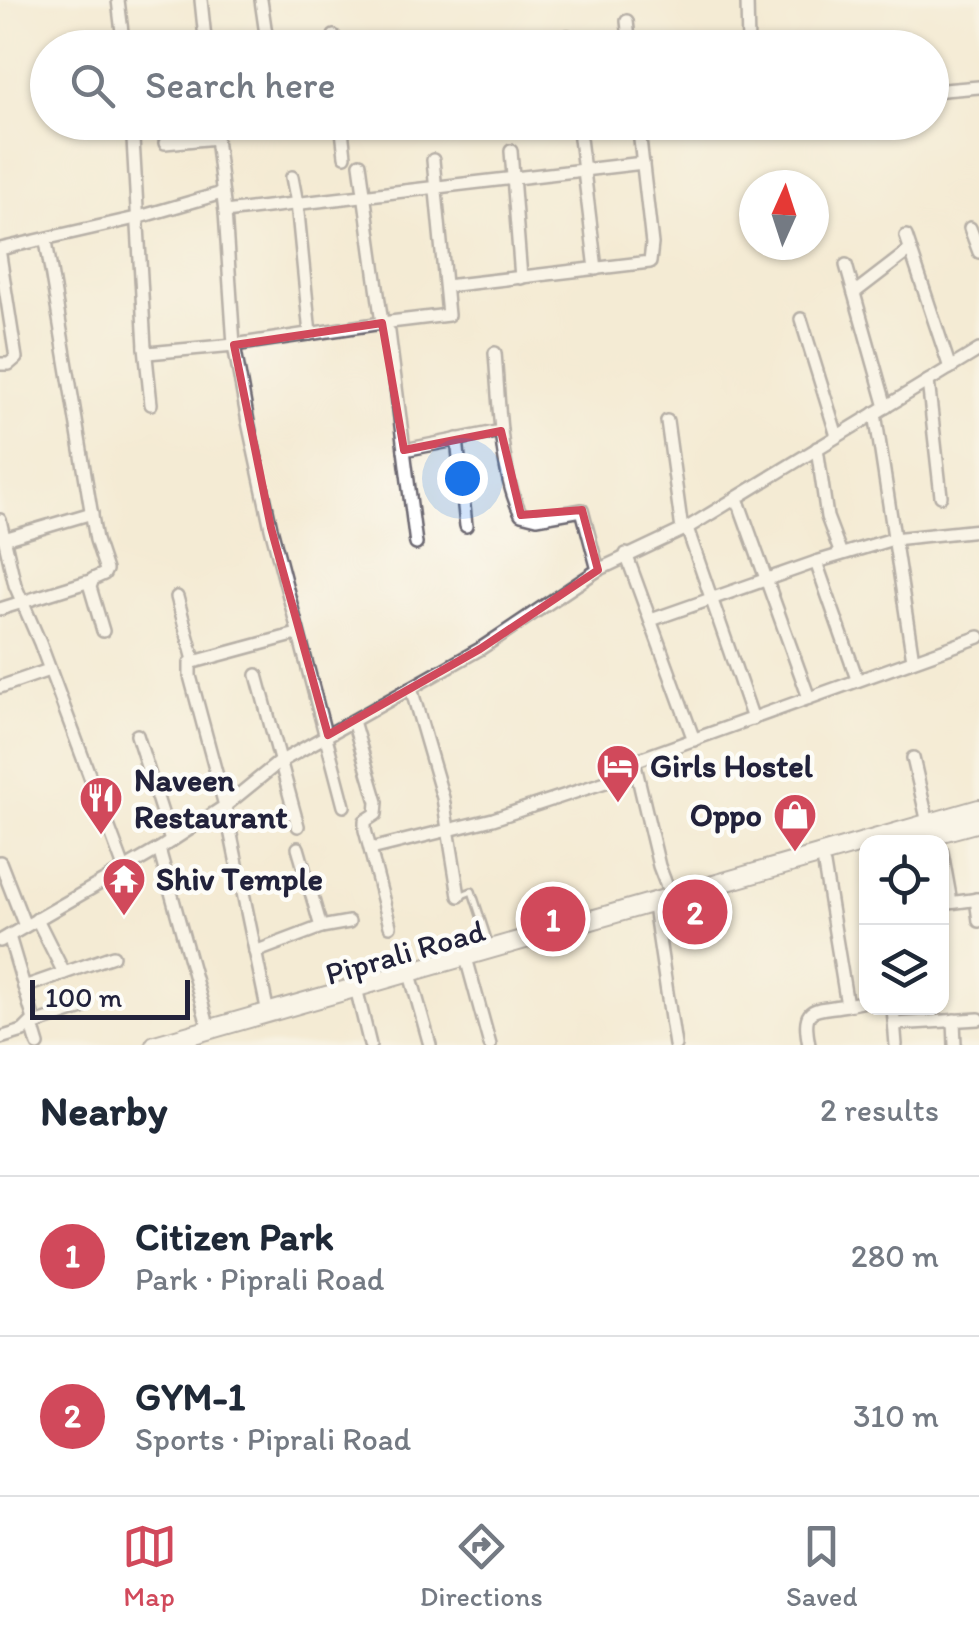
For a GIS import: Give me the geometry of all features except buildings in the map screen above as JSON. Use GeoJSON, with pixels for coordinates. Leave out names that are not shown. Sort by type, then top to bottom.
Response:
{"type":"FeatureCollection","features":[{"type":"Feature","properties":{"kind":"main road"},"geometry":{"type":"LineString","coordinates":[[935,833],[979,809]]}},
{"type":"Feature","properties":{"kind":"main road"},"geometry":{"type":"LineString","coordinates":[[155,1045],[671,897],[979,822]]}},
{"type":"Feature","properties":{"kind":"main road","name":"Piprali Road"},"geometry":{"type":"LineString","coordinates":[[192,1045],[859,855]]}},
{"type":"Feature","properties":{"kind":"street"},"geometry":{"type":"LineString","coordinates":[[118,0],[122,30]]}},
{"type":"Feature","properties":{"kind":"street"},"geometry":{"type":"LineString","coordinates":[[201,0],[204,30]]}},
{"type":"Feature","properties":{"kind":"street"},"geometry":{"type":"LineString","coordinates":[[261,0],[265,30]]}},
{"type":"Feature","properties":{"kind":"street"},"geometry":{"type":"LineString","coordinates":[[748,0],[748,30]]}},
{"type":"Feature","properties":{"kind":"street"},"geometry":{"type":"LineString","coordinates":[[627,21],[628,30]]}},
{"type":"Feature","properties":{"kind":"street"},"geometry":{"type":"LineString","coordinates":[[949,90],[979,87]]}},
{"type":"Feature","properties":{"kind":"street"},"geometry":{"type":"LineString","coordinates":[[133,140],[150,404]]}},
{"type":"Feature","properties":{"kind":"street"},"geometry":{"type":"LineString","coordinates":[[166,143],[196,140]]}},
{"type":"Feature","properties":{"kind":"street"},"geometry":{"type":"LineString","coordinates":[[216,140],[234,345],[270,528],[344,806]]}},
{"type":"Feature","properties":{"kind":"street"},"geometry":{"type":"LineString","coordinates":[[343,140],[345,156]]}},
{"type":"Feature","properties":{"kind":"street"},"geometry":{"type":"LineString","coordinates":[[580,140],[596,270]]}},
{"type":"Feature","properties":{"kind":"street"},"geometry":{"type":"LineString","coordinates":[[446,286],[650,262],[652,244],[640,140]]}},
{"type":"Feature","properties":{"kind":"street"},"geometry":{"type":"LineString","coordinates":[[511,151],[521,278]]}},
{"type":"Feature","properties":{"kind":"street"},"geometry":{"type":"LineString","coordinates":[[145,347],[148,353],[161,354],[448,316],[433,160]]}},
{"type":"Feature","properties":{"kind":"street"},"geometry":{"type":"LineString","coordinates":[[225,212],[642,163]]}},
{"type":"Feature","properties":{"kind":"street"},"geometry":{"type":"LineString","coordinates":[[360,164],[382,323],[388,332],[416,544]]}},
{"type":"Feature","properties":{"kind":"street"},"geometry":{"type":"LineString","coordinates":[[292,178],[310,334]]}},
{"type":"Feature","properties":{"kind":"street"},"geometry":{"type":"LineString","coordinates":[[0,364],[16,358],[0,252],[222,193]]}},
{"type":"Feature","properties":{"kind":"street"},"geometry":{"type":"LineString","coordinates":[[970,228],[979,252]]}},
{"type":"Feature","properties":{"kind":"street"},"geometry":{"type":"LineString","coordinates":[[906,236],[950,368]]}},
{"type":"Feature","properties":{"kind":"street"},"geometry":{"type":"LineString","coordinates":[[0,609],[90,581],[106,570],[92,513],[46,241]]}},
{"type":"Feature","properties":{"kind":"street"},"geometry":{"type":"LineString","coordinates":[[854,293],[910,250]]}},
{"type":"Feature","properties":{"kind":"street"},"geometry":{"type":"LineString","coordinates":[[846,265],[881,410],[893,539],[913,660]]}},
{"type":"Feature","properties":{"kind":"street"},"geometry":{"type":"LineString","coordinates":[[801,319],[838,436]]}},
{"type":"Feature","properties":{"kind":"street"},"geometry":{"type":"LineString","coordinates":[[38,1045],[24,987],[4,938],[159,849],[225,806],[278,762],[480,650],[598,570],[684,529],[979,350]]}},
{"type":"Feature","properties":{"kind":"street"},"geometry":{"type":"LineString","coordinates":[[495,353],[514,502],[521,514],[536,518],[582,510],[598,570]]}},
{"type":"Feature","properties":{"kind":"street"},"geometry":{"type":"LineString","coordinates":[[928,381],[941,496]]}},
{"type":"Feature","properties":{"kind":"street"},"geometry":{"type":"LineString","coordinates":[[667,420],[684,529],[753,718]]}},
{"type":"Feature","properties":{"kind":"street"},"geometry":{"type":"LineString","coordinates":[[404,450],[502,431]]}},
{"type":"Feature","properties":{"kind":"street"},"geometry":{"type":"LineString","coordinates":[[457,440],[466,526]]}},
{"type":"Feature","properties":{"kind":"street"},"geometry":{"type":"LineString","coordinates":[[817,448],[826,517],[841,554]]}},
{"type":"Feature","properties":{"kind":"street"},"geometry":{"type":"LineString","coordinates":[[737,498],[809,698]]}},
{"type":"Feature","properties":{"kind":"street"},"geometry":{"type":"LineString","coordinates":[[3,543],[92,513]]}},
{"type":"Feature","properties":{"kind":"street"},"geometry":{"type":"LineString","coordinates":[[0,520],[3,543],[22,602],[124,868]]}},
{"type":"Feature","properties":{"kind":"street"},"geometry":{"type":"LineString","coordinates":[[651,620],[711,596],[893,539],[979,530]]}},
{"type":"Feature","properties":{"kind":"street"},"geometry":{"type":"LineString","coordinates":[[626,554],[694,740]]}},
{"type":"Feature","properties":{"kind":"street"},"geometry":{"type":"LineString","coordinates":[[816,562],[857,680]]}},
{"type":"Feature","properties":{"kind":"street"},"geometry":{"type":"LineString","coordinates":[[90,581],[103,631]]}},
{"type":"Feature","properties":{"kind":"street"},"geometry":{"type":"LineString","coordinates":[[177,597],[194,660]]}},
{"type":"Feature","properties":{"kind":"street"},"geometry":{"type":"LineString","coordinates":[[268,1012],[190,663],[297,634]]}},
{"type":"Feature","properties":{"kind":"street"},"geometry":{"type":"LineString","coordinates":[[671,897],[659,866],[634,761],[979,637]]}},
{"type":"Feature","properties":{"kind":"street"},"geometry":{"type":"LineString","coordinates":[[0,687],[49,670]]}},
{"type":"Feature","properties":{"kind":"street"},"geometry":{"type":"LineString","coordinates":[[257,675],[298,826]]}},
{"type":"Feature","properties":{"kind":"street"},"geometry":{"type":"LineString","coordinates":[[411,688],[449,831],[459,896]]}},
{"type":"Feature","properties":{"kind":"street"},"geometry":{"type":"LineString","coordinates":[[353,722],[377,802],[376,814],[365,822],[390,926]]}},
{"type":"Feature","properties":{"kind":"street"},"geometry":{"type":"LineString","coordinates":[[137,735],[171,841]]}},
{"type":"Feature","properties":{"kind":"street"},"geometry":{"type":"LineString","coordinates":[[913,758],[935,833]]}},
{"type":"Feature","properties":{"kind":"street"},"geometry":{"type":"LineString","coordinates":[[371,850],[449,831],[636,772]]}},
{"type":"Feature","properties":{"kind":"street"},"geometry":{"type":"LineString","coordinates":[[298,848],[321,928]]}},
{"type":"Feature","properties":{"kind":"street"},"geometry":{"type":"LineString","coordinates":[[159,849],[209,1029]]}},
{"type":"Feature","properties":{"kind":"street"},"geometry":{"type":"LineString","coordinates":[[0,862],[31,922],[64,972]]}},
{"type":"Feature","properties":{"kind":"street"},"geometry":{"type":"LineString","coordinates":[[824,865],[848,1005]]}},
{"type":"Feature","properties":{"kind":"street"},"geometry":{"type":"LineString","coordinates":[[949,903],[978,899],[979,922]]}},
{"type":"Feature","properties":{"kind":"street"},"geometry":{"type":"LineString","coordinates":[[655,913],[675,1045]]}},
{"type":"Feature","properties":{"kind":"street"},"geometry":{"type":"LineString","coordinates":[[255,952],[321,928],[350,922]]}},
{"type":"Feature","properties":{"kind":"street"},"geometry":{"type":"LineString","coordinates":[[24,987],[114,956]]}},
{"type":"Feature","properties":{"kind":"street"},"geometry":{"type":"LineString","coordinates":[[468,965],[490,1045]]}},
{"type":"Feature","properties":{"kind":"street"},"geometry":{"type":"LineString","coordinates":[[412,981],[430,1045]]}},
{"type":"Feature","properties":{"kind":"street"},"geometry":{"type":"LineString","coordinates":[[358,996],[370,1045]]}},
{"type":"Feature","properties":{"kind":"street"},"geometry":{"type":"LineString","coordinates":[[809,1045],[807,1014],[859,1003]]}},
{"type":"Feature","properties":{"kind":"street"},"geometry":{"type":"LineString","coordinates":[[0,1038],[83,1008]]}},
{"type":"Feature","properties":{"kind":"street"},"geometry":{"type":"LineString","coordinates":[[894,1015],[896,1045]]}},
{"type":"Feature","properties":{"kind":"street"},"geometry":{"type":"LineString","coordinates":[[895,1024],[979,1019]]}},
{"type":"Feature","properties":{"kind":"street"},"geometry":{"type":"LineString","coordinates":[[954,1020],[955,1045]]}},
{"type":"Feature","properties":{"kind":"lane"},"geometry":{"type":"LineString","coordinates":[[459,896],[472,891],[491,948]]}},
{"type":"Feature","properties":{"kind":"highlighted area"},"geometry":{"type":"Polygon","coordinates":[[[382,323],[404,450],[501,431],[521,515],[582,510],[598,570],[480,649],[328,735],[271,528],[234,345],[382,323]]]}},
{"type":"Feature","properties":{"kind":"place","name":"Girls Hostel"},"geometry":{"type":"Point","coordinates":[618,804]}},
{"type":"Feature","properties":{"kind":"place","name":"Naveen Restaurant"},"geometry":{"type":"Point","coordinates":[101,836]}},
{"type":"Feature","properties":{"kind":"place","name":"Oppo"},"geometry":{"type":"Point","coordinates":[795,853]}},
{"type":"Feature","properties":{"kind":"place","name":"GYM-1"},"geometry":{"type":"Point","coordinates":[695,912]}},
{"type":"Feature","properties":{"kind":"place","name":"Shiv Temple"},"geometry":{"type":"Point","coordinates":[124,917]}},
{"type":"Feature","properties":{"kind":"place","name":"Citizen Park"},"geometry":{"type":"Point","coordinates":[553,919]}}]}
